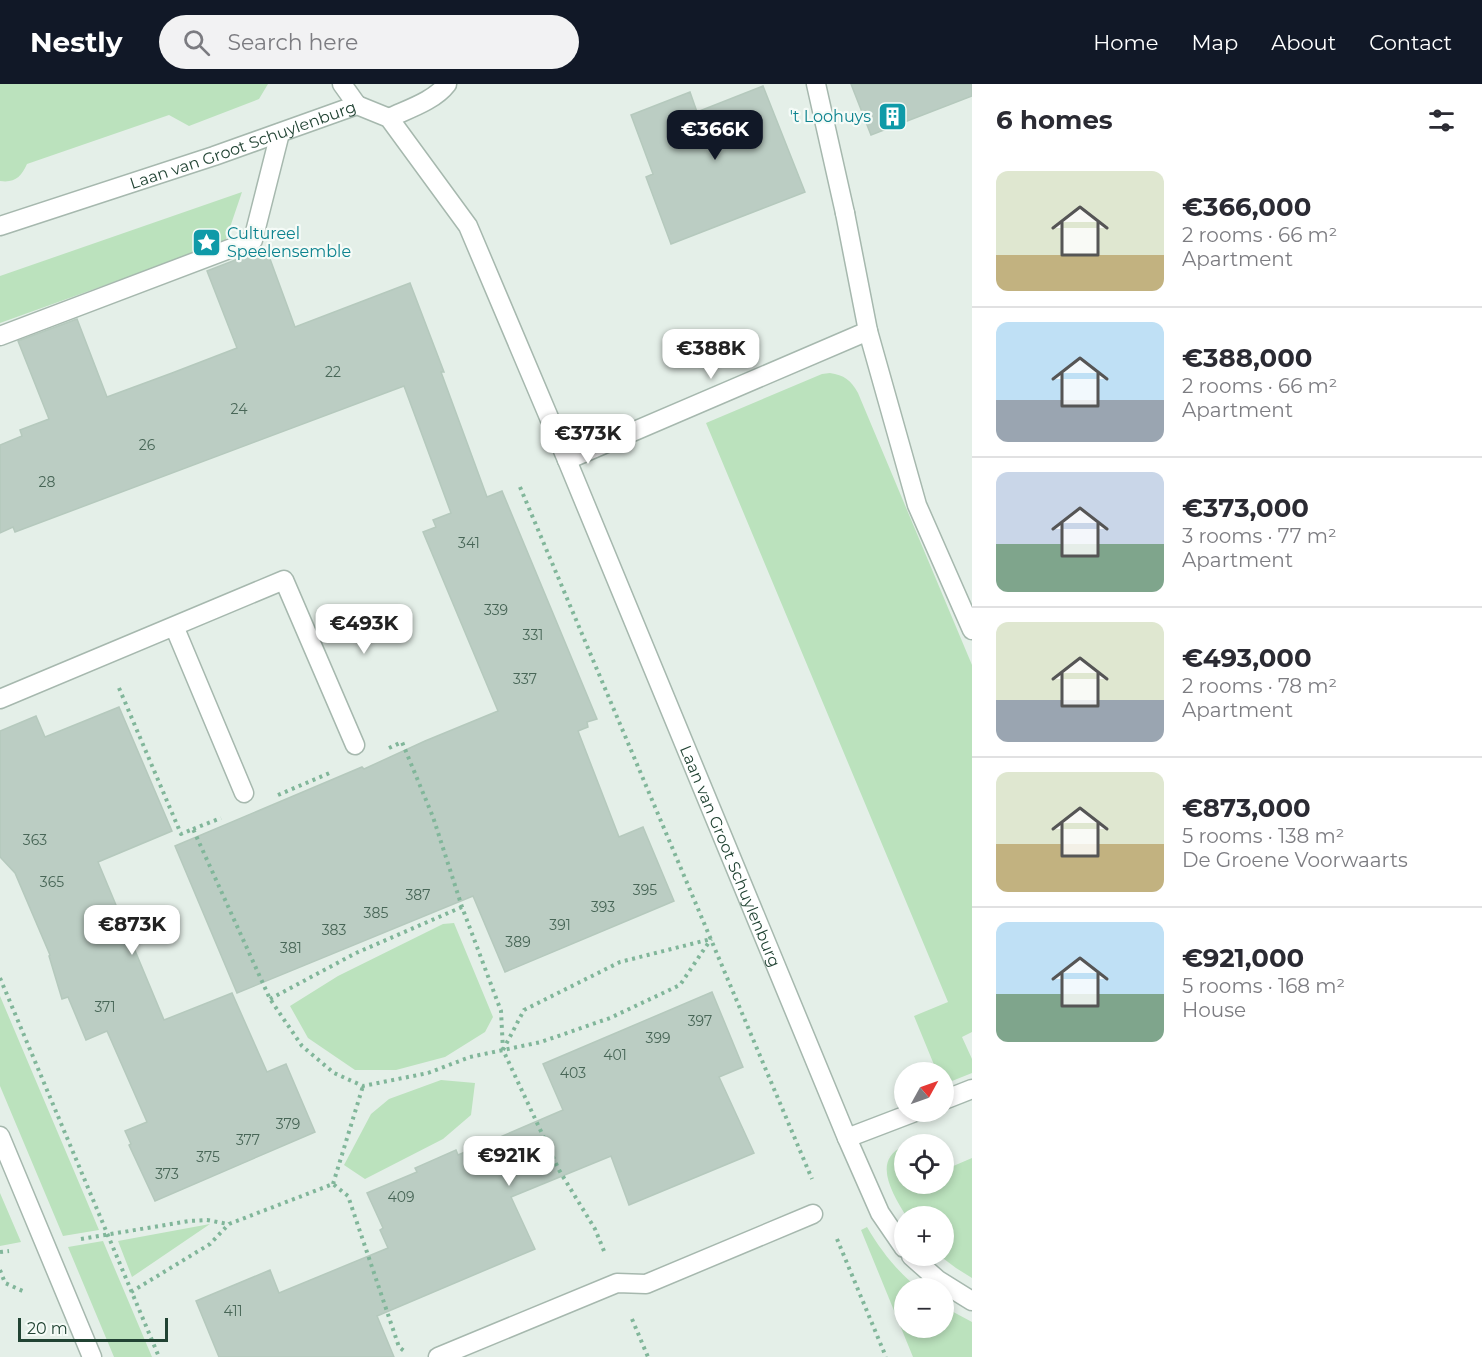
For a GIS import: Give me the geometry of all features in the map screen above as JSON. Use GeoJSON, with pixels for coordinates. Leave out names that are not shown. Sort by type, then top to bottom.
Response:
{"type":"FeatureCollection","features":[{"type":"Feature","properties":{"kind":"street"},"geometry":{"type":"LineString","coordinates":[[342,84],[357,105]]}},
{"type":"Feature","properties":{"kind":"street"},"geometry":{"type":"LineString","coordinates":[[389,118],[422,103],[447,84]]}},
{"type":"Feature","properties":{"kind":"street"},"geometry":{"type":"LineString","coordinates":[[816,84],[845,213],[868,332],[917,505],[972,630]]}},
{"type":"Feature","properties":{"kind":"street","name":"Laan van Groot Schuylenburg"},"geometry":{"type":"LineString","coordinates":[[0,226],[280,133],[357,105],[389,118],[468,226],[847,1138],[880,1213],[894,1233]]}},
{"type":"Feature","properties":{"kind":"street"},"geometry":{"type":"LineString","coordinates":[[0,336],[253,240],[280,133]]}},
{"type":"Feature","properties":{"kind":"street"},"geometry":{"type":"LineString","coordinates":[[567,460],[868,332]]}},
{"type":"Feature","properties":{"kind":"street"},"geometry":{"type":"LineString","coordinates":[[0,699],[284,580],[355,745]]}},
{"type":"Feature","properties":{"kind":"street"},"geometry":{"type":"LineString","coordinates":[[174,626],[244,793]]}},
{"type":"Feature","properties":{"kind":"street"},"geometry":{"type":"LineString","coordinates":[[954,1096],[972,1089]]}},
{"type":"Feature","properties":{"kind":"street"},"geometry":{"type":"LineString","coordinates":[[847,1138],[894,1120]]}},
{"type":"Feature","properties":{"kind":"street"},"geometry":{"type":"LineString","coordinates":[[0,1136],[92,1357]]}},
{"type":"Feature","properties":{"kind":"street"},"geometry":{"type":"LineString","coordinates":[[438,1357],[617,1283],[646,1284],[813,1214]]}},
{"type":"Feature","properties":{"kind":"street"},"geometry":{"type":"LineString","coordinates":[[922,1266],[938,1280],[972,1301]]}},
{"type":"Feature","properties":{"kind":"path"},"geometry":{"type":"LineString","coordinates":[[520,487],[816,1187]]}},
{"type":"Feature","properties":{"kind":"path"},"geometry":{"type":"LineString","coordinates":[[105,654],[181,834],[222,818]]}},
{"type":"Feature","properties":{"kind":"path"},"geometry":{"type":"LineString","coordinates":[[386,749],[402,742],[433,818],[462,908],[501,1011],[503,1050],[559,1170],[595,1229],[648,1357]]}},
{"type":"Feature","properties":{"kind":"path"},"geometry":{"type":"LineString","coordinates":[[273,797],[336,770]]}},
{"type":"Feature","properties":{"kind":"path"},"geometry":{"type":"LineString","coordinates":[[193,829],[270,999],[302,1046],[334,1073],[363,1086],[428,1073],[470,1057],[541,1042],[610,1018],[680,985],[711,939]]}},
{"type":"Feature","properties":{"kind":"path"},"geometry":{"type":"LineString","coordinates":[[270,999],[356,953],[462,908]]}},
{"type":"Feature","properties":{"kind":"path"},"geometry":{"type":"LineString","coordinates":[[503,1050],[524,1010],[620,962],[711,939]]}},
{"type":"Feature","properties":{"kind":"path"},"geometry":{"type":"LineString","coordinates":[[0,978],[159,1357]]}},
{"type":"Feature","properties":{"kind":"path"},"geometry":{"type":"LineString","coordinates":[[333,1184],[363,1086]]}},
{"type":"Feature","properties":{"kind":"path"},"geometry":{"type":"LineString","coordinates":[[131,1292],[210,1244],[229,1224],[333,1184]]}},
{"type":"Feature","properties":{"kind":"path"},"geometry":{"type":"LineString","coordinates":[[333,1184],[348,1197],[399,1347],[411,1357]]}},
{"type":"Feature","properties":{"kind":"path"},"geometry":{"type":"LineString","coordinates":[[0,1252],[189,1221],[207,1220],[229,1224]]}},
{"type":"Feature","properties":{"kind":"path"},"geometry":{"type":"LineString","coordinates":[[834,1230],[886,1357]]}},
{"type":"Feature","properties":{"kind":"green space"},"geometry":{"type":"Polygon","coordinates":[[[0,84],[268,84],[259,99],[189,126],[169,115],[27,164],[17,178],[0,181],[0,84]]]}},
{"type":"Feature","properties":{"kind":"green space"},"geometry":{"type":"Polygon","coordinates":[[[242,192],[225,242],[0,323],[0,276],[242,192]]]}},
{"type":"Feature","properties":{"kind":"green space"},"geometry":{"type":"Polygon","coordinates":[[[830,373],[847,379],[858,393],[972,665],[972,1032],[962,1037],[972,1059],[972,1073],[954,1080],[954,1062],[933,1062],[914,1016],[948,1002],[706,423],[822,374],[830,373]]]}},
{"type":"Feature","properties":{"kind":"green space"},"geometry":{"type":"Polygon","coordinates":[[[454,923],[493,1017],[485,1032],[445,1057],[396,1070],[355,1070],[308,1038],[290,1006],[338,976],[443,924],[454,923]]]}},
{"type":"Feature","properties":{"kind":"green space"},"geometry":{"type":"Polygon","coordinates":[[[0,996],[99,1230],[63,1236],[0,1086],[0,996]]]}},
{"type":"Feature","properties":{"kind":"green space"},"geometry":{"type":"Polygon","coordinates":[[[441,1080],[475,1083],[471,1115],[443,1139],[365,1179],[344,1165],[371,1114],[389,1099],[441,1080]]]}},
{"type":"Feature","properties":{"kind":"green space"},"geometry":{"type":"Polygon","coordinates":[[[894,1152],[894,1194],[888,1178],[889,1160],[894,1152]]]}},
{"type":"Feature","properties":{"kind":"green space"},"geometry":{"type":"Polygon","coordinates":[[[972,1158],[972,1278],[953,1266],[954,1206],[900,1206],[894,1194],[954,1194],[954,1166],[972,1158]]]}},
{"type":"Feature","properties":{"kind":"green space"},"geometry":{"type":"Polygon","coordinates":[[[0,1193],[21,1242],[0,1246],[0,1193]]]}},
{"type":"Feature","properties":{"kind":"green space"},"geometry":{"type":"Polygon","coordinates":[[[210,1224],[132,1277],[118,1241],[210,1224]]]}},
{"type":"Feature","properties":{"kind":"green space"},"geometry":{"type":"Polygon","coordinates":[[[867,1227],[894,1266],[906,1278],[894,1278],[894,1311],[861,1230],[867,1227]]]}},
{"type":"Feature","properties":{"kind":"green space"},"geometry":{"type":"Polygon","coordinates":[[[103,1241],[152,1357],[114,1357],[68,1247],[103,1241]]]}},
{"type":"Feature","properties":{"kind":"green space"},"geometry":{"type":"Polygon","coordinates":[[[954,1312],[972,1322],[972,1357],[913,1357],[905,1338],[954,1338],[954,1312]]]}},
{"type":"Feature","properties":{"kind":"building","name":"'t Loohuys"},"geometry":{"type":"Polygon","coordinates":[[[851,84],[972,84],[972,96],[871,135],[851,84]]]}},
{"type":"Feature","properties":{"kind":"building"},"geometry":{"type":"Polygon","coordinates":[[[763,86],[805,192],[671,244],[646,177],[653,174],[631,115],[690,92],[697,112],[763,86]]]}},
{"type":"Feature","properties":{"kind":"building"},"geometry":{"type":"Polygon","coordinates":[[[266,248],[295,327],[410,283],[444,372],[441,372],[487,497],[502,491],[597,719],[587,722],[588,727],[578,731],[619,837],[643,827],[674,901],[505,972],[473,896],[237,993],[175,846],[362,767],[364,769],[498,711],[423,532],[436,527],[433,520],[451,513],[404,386],[15,532],[13,527],[0,533],[0,445],[22,436],[20,430],[49,419],[18,341],[77,319],[107,397],[172,373],[237,348],[207,271],[266,248]]]}},
{"type":"Feature","properties":{"kind":"building"},"geometry":{"type":"Polygon","coordinates":[[[119,707],[172,831],[98,862],[164,1020],[232,993],[267,1072],[286,1064],[315,1132],[155,1201],[129,1145],[131,1144],[125,1131],[147,1122],[107,1031],[86,1040],[68,997],[62,999],[50,955],[15,873],[0,857],[0,731],[36,716],[45,737],[119,707]]]}},
{"type":"Feature","properties":{"kind":"building"},"geometry":{"type":"Polygon","coordinates":[[[712,992],[743,1067],[719,1077],[754,1153],[629,1205],[611,1156],[511,1197],[535,1249],[377,1316],[394,1357],[219,1357],[196,1301],[270,1270],[279,1293],[388,1248],[380,1230],[383,1228],[367,1193],[417,1172],[415,1168],[456,1150],[458,1155],[563,1110],[543,1064],[712,992]]]}},
{"type":"Feature","properties":{"kind":"place","name":"'t Loohuys"},"geometry":{"type":"Point","coordinates":[892,116]}},
{"type":"Feature","properties":{"kind":"place","name":"Cultureel Speelensemble"},"geometry":{"type":"Point","coordinates":[206,242]}}]}
